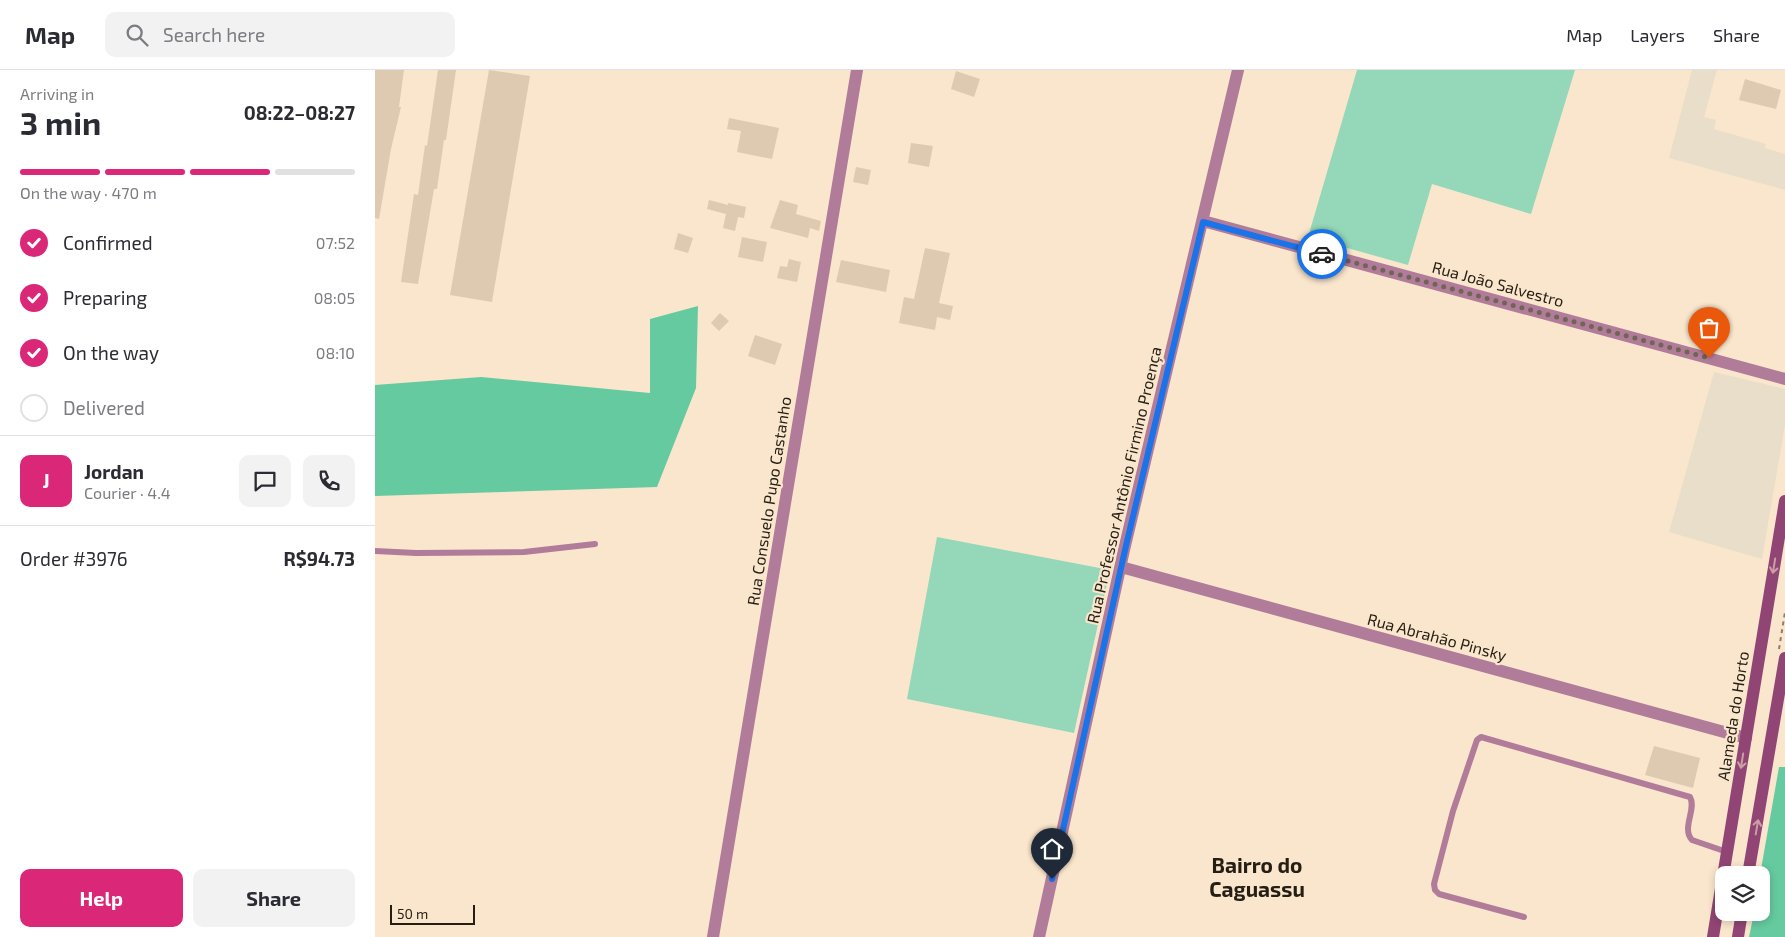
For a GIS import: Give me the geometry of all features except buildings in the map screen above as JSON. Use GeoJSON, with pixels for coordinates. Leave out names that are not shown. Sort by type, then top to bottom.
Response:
{"type":"FeatureCollection","features":[{"type":"Feature","properties":{"kind":"main road","name":"Alameda do Horto"},"geometry":{"type":"LineString","coordinates":[[1713,937],[1785,501]]}},
{"type":"Feature","properties":{"kind":"main road"},"geometry":{"type":"LineString","coordinates":[[1750,866],[1785,658]]}},
{"type":"Feature","properties":{"kind":"main road"},"geometry":{"type":"LineString","coordinates":[[1737,937],[1740,921]]}},
{"type":"Feature","properties":{"kind":"street","name":"Rua Consuelo Pupo Castanho"},"geometry":{"type":"LineString","coordinates":[[713,937],[857,70]]}},
{"type":"Feature","properties":{"kind":"street","name":"Rua Professor Antônio Firmino Proença"},"geometry":{"type":"LineString","coordinates":[[1039,937],[1121,567],[1238,70]]}},
{"type":"Feature","properties":{"kind":"street","name":"Rua João Salvestro"},"geometry":{"type":"LineString","coordinates":[[1203,222],[1785,379]]}},
{"type":"Feature","properties":{"kind":"street","name":"Rua Abrahão Pinsky"},"geometry":{"type":"LineString","coordinates":[[1121,567],[1746,738]]}},
{"type":"Feature","properties":{"kind":"lane"},"geometry":{"type":"LineString","coordinates":[[375,551],[416,553],[523,552],[595,544]]}},
{"type":"Feature","properties":{"kind":"lane"},"geometry":{"type":"LineString","coordinates":[[1524,917],[1457,900],[1439,894],[1435,890],[1434,884],[1453,812],[1477,740],[1481,737],[1690,797],[1693,801],[1688,827],[1689,836],[1692,840],[1727,852]]}},
{"type":"Feature","properties":{"kind":"shaded area"},"geometry":{"type":"Polygon","coordinates":[[[1692,70],[1717,70],[1704,117],[1716,120],[1714,129],[1766,144],[1765,148],[1785,154],[1785,190],[1669,158],[1692,70]]]}},
{"type":"Feature","properties":{"kind":"shaded area"},"geometry":{"type":"Polygon","coordinates":[[[1714,372],[1785,389],[1785,425],[1762,559],[1669,532],[1714,372]]]}},
{"type":"Feature","properties":{"kind":"green space"},"geometry":{"type":"Polygon","coordinates":[[[1357,70],[1575,70],[1531,214],[1432,184],[1408,265],[1308,237],[1357,70]]]}},
{"type":"Feature","properties":{"kind":"green space"},"geometry":{"type":"Polygon","coordinates":[[[698,306],[696,388],[657,487],[375,496],[375,385],[481,377],[650,393],[650,319],[698,306]]]}},
{"type":"Feature","properties":{"kind":"green space"},"geometry":{"type":"Polygon","coordinates":[[[937,537],[1110,570],[1074,733],[907,699],[937,537]]]}},
{"type":"Feature","properties":{"kind":"green space"},"geometry":{"type":"Polygon","coordinates":[[[1779,767],[1785,767],[1785,937],[1749,937],[1752,921],[1770,921],[1770,866],[1762,866],[1779,767]]]}},
{"type":"Feature","properties":{"kind":"way so far"},"geometry":{"type":"LineString","coordinates":[[1322,254],[1709,358]]}},
{"type":"Feature","properties":{"kind":"district","name":"Bairro do Caguassu"},"geometry":{"type":"Point","coordinates":[1257,878]}},
{"type":"Feature","properties":{"kind":"route"},"geometry":{"type":"LineString","coordinates":[[1052,879],[1125,550],[1203,222],[1322,254]]}}]}
